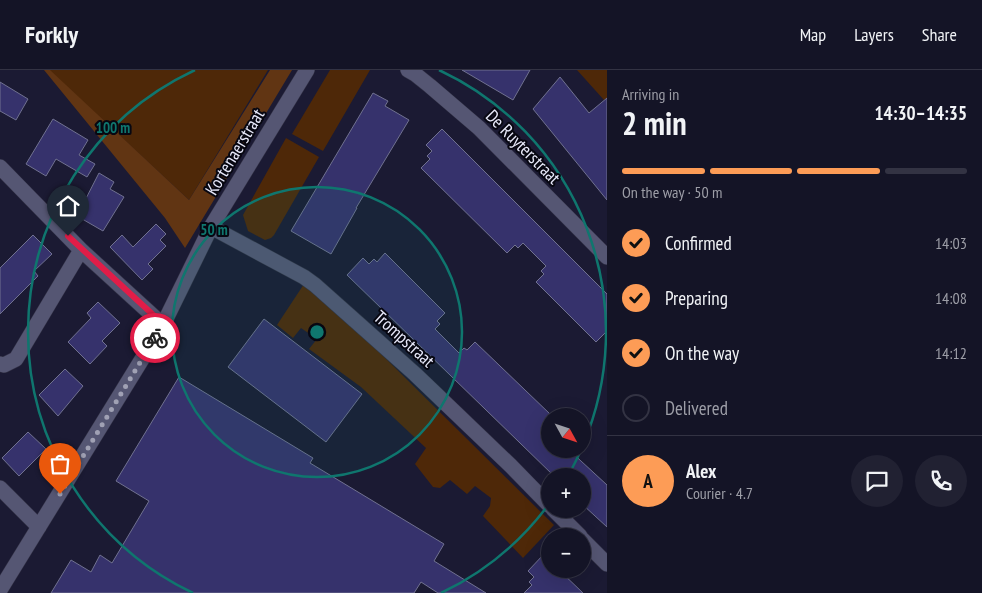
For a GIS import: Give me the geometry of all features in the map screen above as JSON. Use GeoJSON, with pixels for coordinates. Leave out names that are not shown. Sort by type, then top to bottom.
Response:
{"type":"FeatureCollection","features":[{"type":"Feature","properties":{"kind":"street","name":"Kortenaerstraat"},"geometry":{"type":"LineString","coordinates":[[0,590],[163,324],[211,227],[307,70]]}},
{"type":"Feature","properties":{"kind":"street","name":"De Ruyterstraat"},"geometry":{"type":"LineString","coordinates":[[408,70],[430,86],[479,128],[607,257]]}},
{"type":"Feature","properties":{"kind":"street"},"geometry":{"type":"LineString","coordinates":[[0,167],[81,250],[163,324]]}},
{"type":"Feature","properties":{"kind":"street","name":"Trompstraat"},"geometry":{"type":"LineString","coordinates":[[211,227],[304,277],[315,285],[415,374],[541,497]]}},
{"type":"Feature","properties":{"kind":"street"},"geometry":{"type":"LineString","coordinates":[[0,364],[4,365],[16,359],[81,250]]}},
{"type":"Feature","properties":{"kind":"street"},"geometry":{"type":"LineString","coordinates":[[0,488],[39,527]]}},
{"type":"Feature","properties":{"kind":"street"},"geometry":{"type":"LineString","coordinates":[[562,518],[571,528]]}},
{"type":"Feature","properties":{"kind":"street"},"geometry":{"type":"LineString","coordinates":[[591,548],[607,564]]}},
{"type":"Feature","properties":{"kind":"shaded area"},"geometry":{"type":"Polygon","coordinates":[[[44,70],[50,70],[189,200],[270,70],[292,70],[185,248],[165,218],[44,70]]]}},
{"type":"Feature","properties":{"kind":"shaded area"},"geometry":{"type":"Polygon","coordinates":[[[49,70],[268,70],[189,200],[49,70]]]}},
{"type":"Feature","properties":{"kind":"shaded area"},"geometry":{"type":"Polygon","coordinates":[[[330,70],[370,70],[323,151],[292,134],[330,70]]]}},
{"type":"Feature","properties":{"kind":"shaded area"},"geometry":{"type":"Polygon","coordinates":[[[577,70],[607,70],[607,98],[604,100],[577,70]]]}},
{"type":"Feature","properties":{"kind":"shaded area"},"geometry":{"type":"Polygon","coordinates":[[[286,138],[319,157],[274,235],[265,240],[248,231],[243,215],[286,138]]]}},
{"type":"Feature","properties":{"kind":"shaded area"},"geometry":{"type":"Polygon","coordinates":[[[304,284],[370,343],[541,512],[541,518],[547,518],[554,525],[551,528],[541,528],[541,539],[523,558],[483,516],[490,506],[491,498],[475,486],[467,494],[450,480],[440,488],[433,487],[415,464],[426,448],[361,387],[309,349],[317,339],[301,328],[293,338],[277,325],[304,284]]]}},
{"type":"Feature","properties":{"kind":"building"},"geometry":{"type":"Polygon","coordinates":[[[462,70],[530,70],[513,100],[462,70]]]}},
{"type":"Feature","properties":{"kind":"building"},"geometry":{"type":"Polygon","coordinates":[[[560,77],[589,113],[607,98],[607,200],[533,109],[560,77]]]}},
{"type":"Feature","properties":{"kind":"building"},"geometry":{"type":"Polygon","coordinates":[[[0,82],[28,99],[16,120],[0,111],[0,82]]]}},
{"type":"Feature","properties":{"kind":"building"},"geometry":{"type":"Polygon","coordinates":[[[373,93],[388,101],[385,106],[409,120],[356,208],[331,254],[291,231],[373,93]]]}},
{"type":"Feature","properties":{"kind":"building"},"geometry":{"type":"Polygon","coordinates":[[[53,119],[88,140],[79,155],[95,164],[87,177],[56,159],[46,176],[26,164],[53,119]]]}},
{"type":"Feature","properties":{"kind":"building"},"geometry":{"type":"Polygon","coordinates":[[[442,129],[607,294],[607,331],[596,342],[536,282],[544,274],[541,271],[546,266],[523,243],[518,248],[515,245],[507,253],[421,168],[430,159],[427,156],[432,151],[426,145],[442,129]]]}},
{"type":"Feature","properties":{"kind":"building"},"geometry":{"type":"Polygon","coordinates":[[[99,173],[114,182],[110,189],[124,197],[103,231],[77,216],[99,173]]]}},
{"type":"Feature","properties":{"kind":"building"},"geometry":{"type":"Polygon","coordinates":[[[156,224],[166,234],[160,240],[166,246],[148,264],[153,269],[142,280],[110,247],[122,235],[133,247],[156,224]]]}},
{"type":"Feature","properties":{"kind":"building"},"geometry":{"type":"Polygon","coordinates":[[[33,235],[52,254],[34,271],[38,276],[0,314],[0,268],[33,235]]]}},
{"type":"Feature","properties":{"kind":"building"},"geometry":{"type":"Polygon","coordinates":[[[385,253],[445,313],[437,321],[440,324],[435,329],[459,353],[464,348],[467,350],[475,342],[544,408],[541,408],[541,458],[578,458],[589,468],[546,468],[347,275],[363,258],[369,264],[374,259],[377,262],[385,253]]]}},
{"type":"Feature","properties":{"kind":"building"},"geometry":{"type":"Polygon","coordinates":[[[98,302],[120,323],[102,341],[107,346],[90,364],[68,342],[91,318],[87,313],[98,302]]]}},
{"type":"Feature","properties":{"kind":"building"},"geometry":{"type":"Polygon","coordinates":[[[264,319],[362,394],[326,442],[228,367],[264,319]]]}},
{"type":"Feature","properties":{"kind":"building"},"geometry":{"type":"Polygon","coordinates":[[[65,369],[83,386],[58,416],[39,395],[65,369]]]}},
{"type":"Feature","properties":{"kind":"building"},"geometry":{"type":"Polygon","coordinates":[[[179,377],[313,458],[310,463],[444,544],[434,561],[486,593],[438,593],[421,582],[414,593],[51,593],[71,560],[91,572],[100,555],[112,563],[149,501],[116,481],[179,377]]]}},
{"type":"Feature","properties":{"kind":"building"},"geometry":{"type":"Polygon","coordinates":[[[28,432],[46,449],[19,476],[2,458],[28,432]]]}},
{"type":"Feature","properties":{"kind":"building"},"geometry":{"type":"Polygon","coordinates":[[[591,470],[607,485],[607,527],[591,512],[591,470]]]}},
{"type":"Feature","properties":{"kind":"building"},"geometry":{"type":"Polygon","coordinates":[[[541,557],[541,578],[567,578],[583,593],[524,593],[532,585],[529,582],[534,577],[528,571],[541,557]]]}},
{"type":"Feature","properties":{"kind":"way so far"},"geometry":{"type":"LineString","coordinates":[[60,494],[155,338]]}},
{"type":"Feature","properties":{"kind":"route"},"geometry":{"type":"LineString","coordinates":[[68,236],[163,324],[155,338]]}}]}
